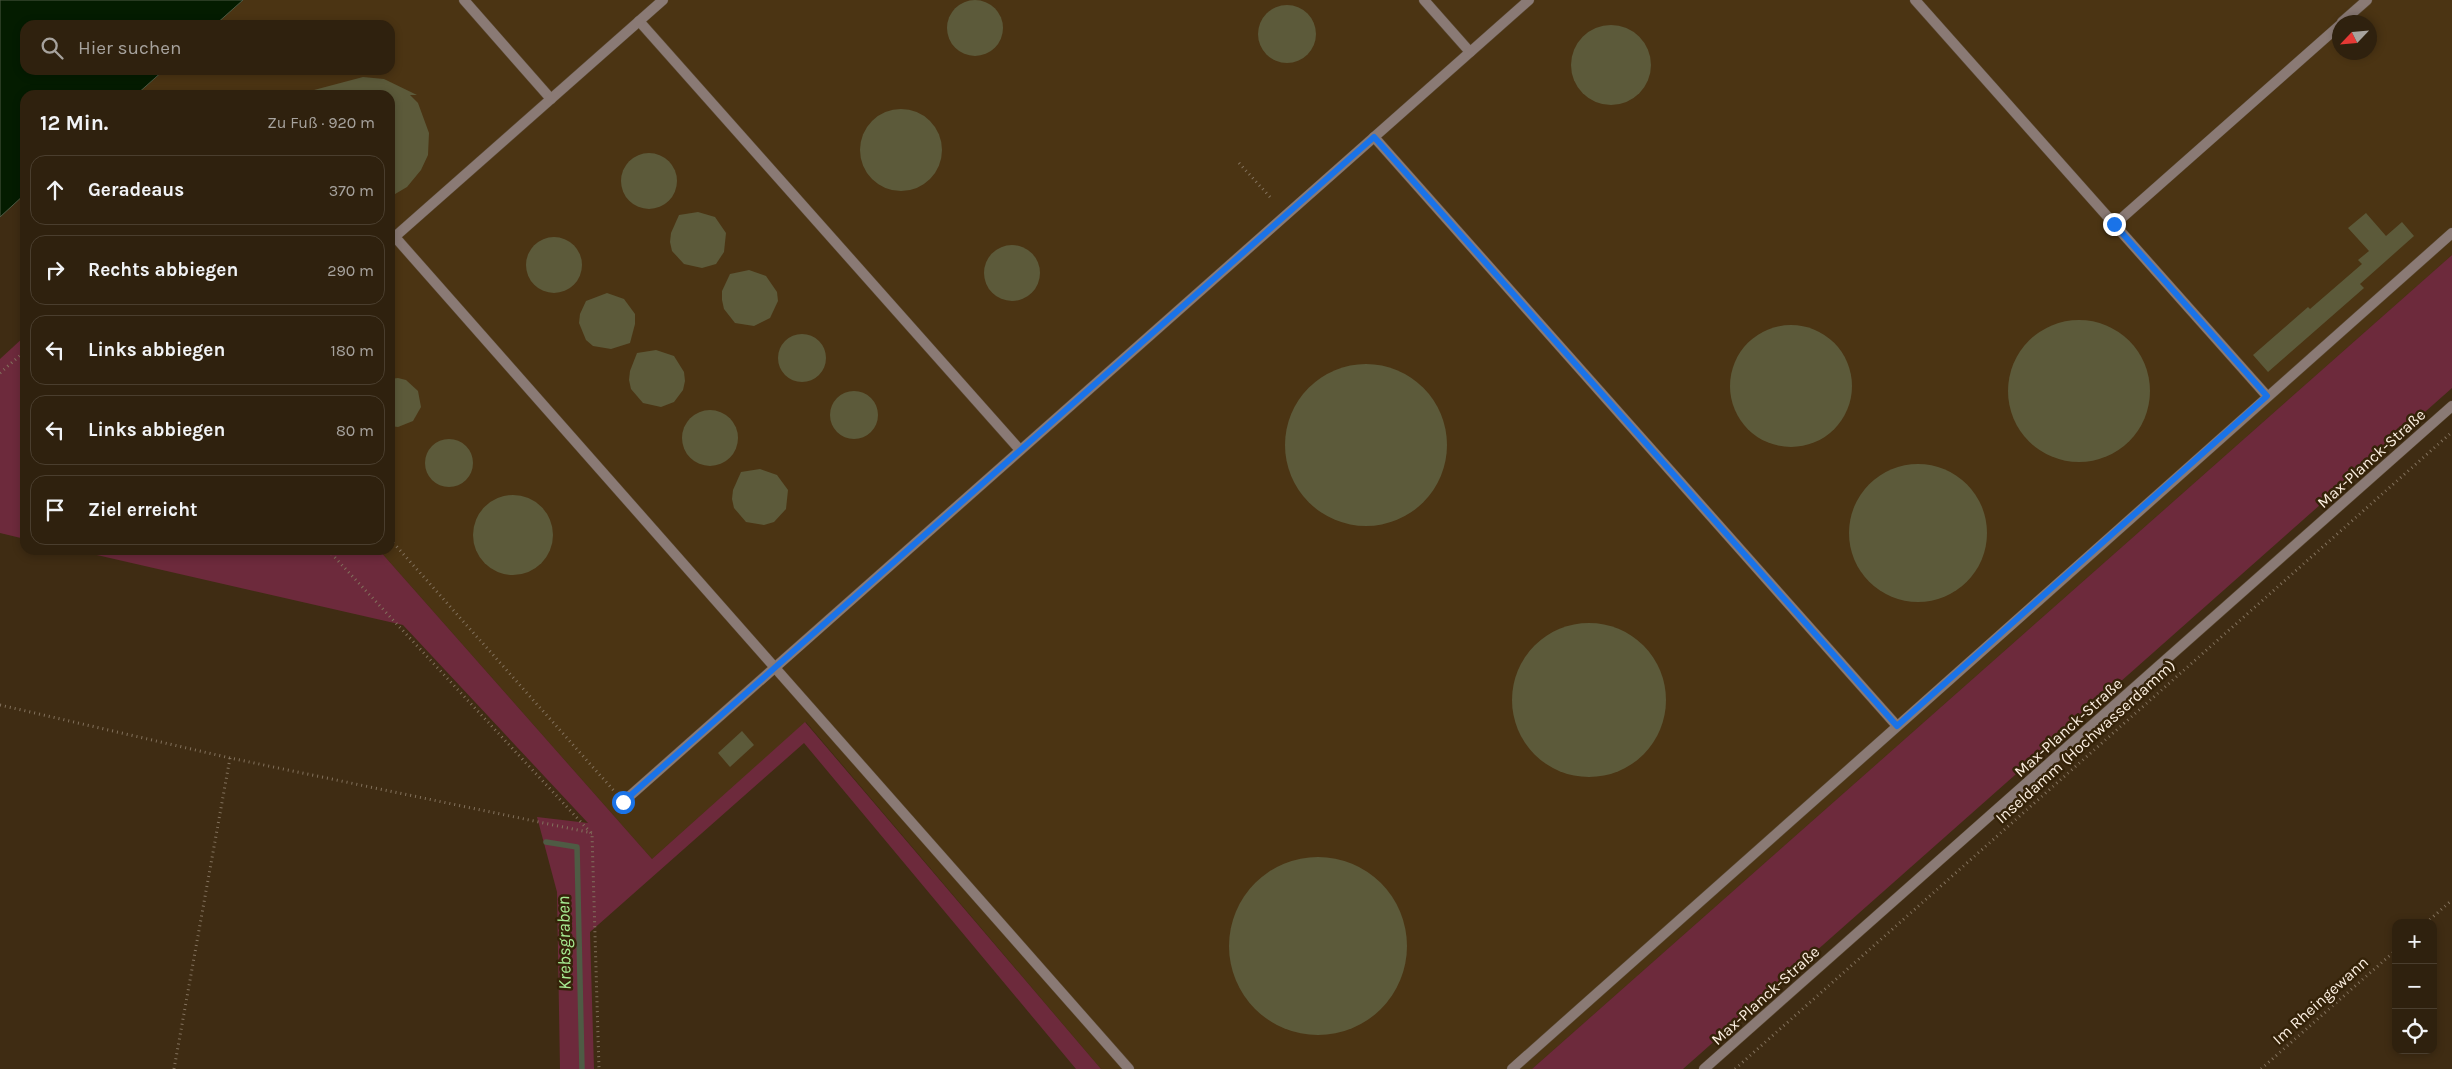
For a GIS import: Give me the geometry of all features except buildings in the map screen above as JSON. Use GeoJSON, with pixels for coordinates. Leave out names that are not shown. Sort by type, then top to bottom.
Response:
{"type":"FeatureCollection","features":[{"type":"Feature","properties":{"kind":"street"},"geometry":{"type":"LineString","coordinates":[[464,0],[551,99]]}},
{"type":"Feature","properties":{"kind":"street"},"geometry":{"type":"LineString","coordinates":[[395,237],[663,0]]}},
{"type":"Feature","properties":{"kind":"street"},"geometry":{"type":"LineString","coordinates":[[1424,0],[1470,52]]}},
{"type":"Feature","properties":{"kind":"street"},"geometry":{"type":"LineString","coordinates":[[623,802],[1529,0]]}},
{"type":"Feature","properties":{"kind":"street"},"geometry":{"type":"LineString","coordinates":[[1915,0],[2267,396]]}},
{"type":"Feature","properties":{"kind":"street"},"geometry":{"type":"LineString","coordinates":[[2351,15],[2367,0]]}},
{"type":"Feature","properties":{"kind":"street"},"geometry":{"type":"LineString","coordinates":[[639,21],[1020,450]]}},
{"type":"Feature","properties":{"kind":"street"},"geometry":{"type":"LineString","coordinates":[[2114,224],[2332,32]]}},
{"type":"Feature","properties":{"kind":"street"},"geometry":{"type":"LineString","coordinates":[[1374,137],[1897,726]]}},
{"type":"Feature","properties":{"kind":"street"},"geometry":{"type":"LineString","coordinates":[[1512,1069],[2452,233]]}},
{"type":"Feature","properties":{"kind":"street"},"geometry":{"type":"LineString","coordinates":[[395,243],[776,667],[1129,1069]]}},
{"type":"Feature","properties":{"kind":"street","name":"Max-Planck-Straße"},"geometry":{"type":"LineString","coordinates":[[1704,1069],[2452,406]]}},
{"type":"Feature","properties":{"kind":"path"},"geometry":{"type":"LineString","coordinates":[[1239,163],[1270,197]]}},
{"type":"Feature","properties":{"kind":"path"},"geometry":{"type":"LineString","coordinates":[[0,373],[20,356]]}},
{"type":"Feature","properties":{"kind":"path","name":"Inseldamm (Hochwasserdamm)"},"geometry":{"type":"LineString","coordinates":[[1735,1069],[2452,432]]}},
{"type":"Feature","properties":{"kind":"path"},"geometry":{"type":"LineString","coordinates":[[395,545],[623,802]]}},
{"type":"Feature","properties":{"kind":"path"},"geometry":{"type":"LineString","coordinates":[[333,555],[592,834],[599,1069]]}},
{"type":"Feature","properties":{"kind":"path"},"geometry":{"type":"LineString","coordinates":[[0,705],[230,758],[592,834]]}},
{"type":"Feature","properties":{"kind":"path"},"geometry":{"type":"LineString","coordinates":[[174,1069],[230,758]]}},
{"type":"Feature","properties":{"kind":"path"},"geometry":{"type":"LineString","coordinates":[[2431,919],[2452,900]]}},
{"type":"Feature","properties":{"kind":"path","name":"Im Rheingewann"},"geometry":{"type":"LineString","coordinates":[[2261,1069],[2392,954]]}},
{"type":"Feature","properties":{"kind":"shaded area"},"geometry":{"type":"Polygon","coordinates":[[[0,0],[243,0],[221,20],[20,20],[20,75],[158,75],[142,90],[20,90],[20,199],[0,217],[0,0]]]}},
{"type":"Feature","properties":{"kind":"shaded area"},"geometry":{"type":"Polygon","coordinates":[[[243,0],[2452,0],[2452,255],[1532,1069],[1101,1069],[806,722],[652,859],[383,555],[395,555],[395,90],[142,90],[158,75],[395,75],[395,20],[221,20],[243,0]]]}},
{"type":"Feature","properties":{"kind":"shaded area"},"geometry":{"type":"Polygon","coordinates":[[[2452,255],[2452,388],[1683,1069],[1532,1069],[2452,255]]]}},
{"type":"Feature","properties":{"kind":"shaded area"},"geometry":{"type":"Polygon","coordinates":[[[20,341],[20,538],[0,533],[0,359],[20,341]]]}},
{"type":"Feature","properties":{"kind":"shaded area"},"geometry":{"type":"Polygon","coordinates":[[[97,555],[383,555],[652,859],[805,722],[1101,1069],[1076,1069],[804,743],[590,932],[594,1069],[560,1069],[557,892],[537,817],[588,823],[403,625],[97,555]]]}},
{"type":"Feature","properties":{"kind":"waterway","name":"Krebsgraben"},"geometry":{"type":"LineString","coordinates":[[546,842],[577,847],[582,1069]]}},
{"type":"Feature","properties":{"kind":"route"},"geometry":{"type":"LineString","coordinates":[[623,802],[1374,137],[1897,726],[2267,396],[2114,224]]}}]}
